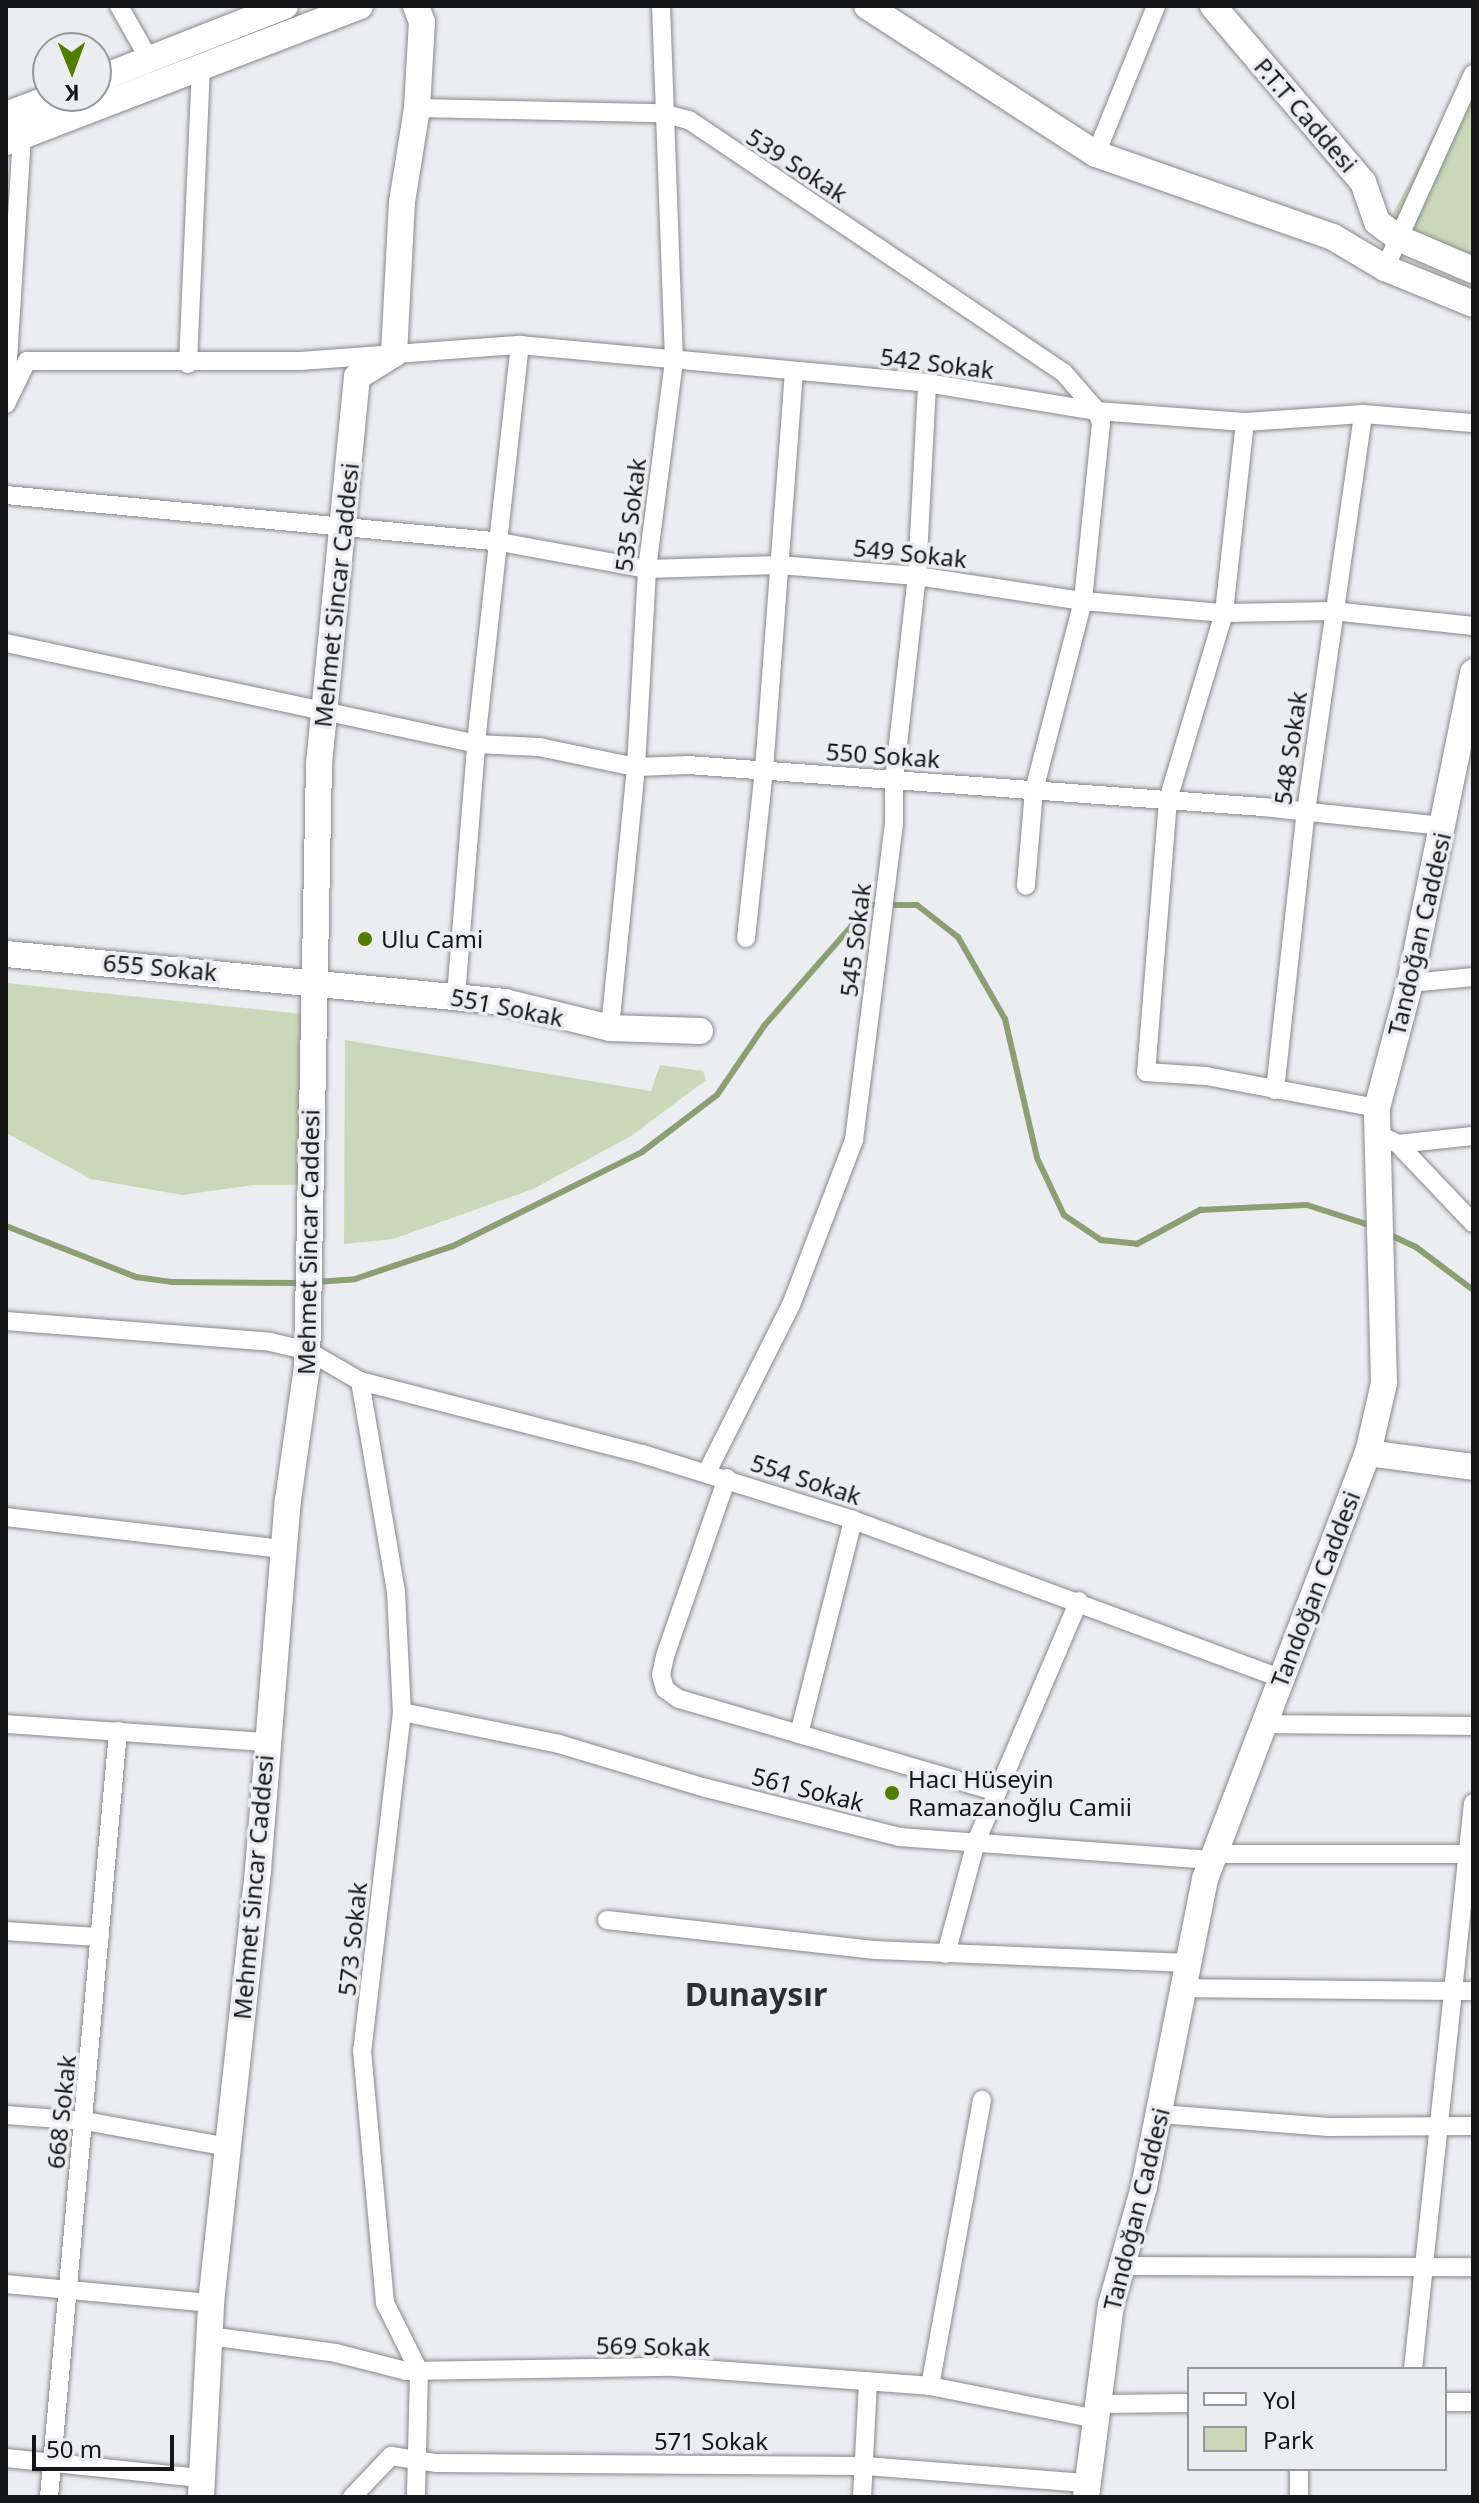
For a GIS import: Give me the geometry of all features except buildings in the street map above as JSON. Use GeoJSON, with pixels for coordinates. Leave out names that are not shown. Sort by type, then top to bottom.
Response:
{"type":"FeatureCollection","features":[{"type":"Feature","properties":{"kind":"street"},"geometry":{"type":"LineString","coordinates":[[119,6],[149,59]]}},
{"type":"Feature","properties":{"kind":"street"},"geometry":{"type":"LineString","coordinates":[[112,74],[285,6]]}},
{"type":"Feature","properties":{"kind":"street"},"geometry":{"type":"LineString","coordinates":[[6,391],[14,139],[360,6]]}},
{"type":"Feature","properties":{"kind":"street"},"geometry":{"type":"LineString","coordinates":[[394,354],[402,202],[417,108],[422,22],[416,6]]}},
{"type":"Feature","properties":{"kind":"street","name":"535 Sokak"},"geometry":{"type":"LineString","coordinates":[[610,1028],[636,767],[647,569],[674,360],[662,113],[661,6]]}},
{"type":"Feature","properties":{"kind":"street"},"geometry":{"type":"LineString","coordinates":[[867,6],[1096,154],[1333,237],[1385,268],[1473,304]]}},
{"type":"Feature","properties":{"kind":"street"},"geometry":{"type":"LineString","coordinates":[[1096,154],[1156,6]]}},
{"type":"Feature","properties":{"kind":"street","name":"P.T.T Caddesi"},"geometry":{"type":"LineString","coordinates":[[1213,6],[1363,182],[1377,222],[1398,238],[1473,270]]}},
{"type":"Feature","properties":{"kind":"street"},"geometry":{"type":"LineString","coordinates":[[188,364],[201,69]]}},
{"type":"Feature","properties":{"kind":"street"},"geometry":{"type":"LineString","coordinates":[[1385,268],[1473,74]]}},
{"type":"Feature","properties":{"kind":"street"},"geometry":{"type":"LineString","coordinates":[[6,115],[32,105]]}},
{"type":"Feature","properties":{"kind":"street","name":"539 Sokak"},"geometry":{"type":"LineString","coordinates":[[417,108],[662,113],[689,120],[1064,373],[1097,411]]}},
{"type":"Feature","properties":{"kind":"street"},"geometry":{"type":"LineString","coordinates":[[456,996],[477,744],[520,345]]}},
{"type":"Feature","properties":{"kind":"street","name":"542 Sokak"},"geometry":{"type":"LineString","coordinates":[[6,404],[27,361],[188,364],[520,345],[794,374],[927,383],[1097,411],[1245,422],[1363,414],[1473,423]]}},
{"type":"Feature","properties":{"kind":"street","name":"Mehmet Sincar Caddesi"},"geometry":{"type":"LineString","coordinates":[[200,2487],[211,2303],[284,1549],[308,1351],[309,1173],[324,710],[357,377],[394,354]]}},
{"type":"Feature","properties":{"kind":"street"},"geometry":{"type":"LineString","coordinates":[[746,938],[764,770],[794,374]]}},
{"type":"Feature","properties":{"kind":"street","name":"545 Sokak"},"geometry":{"type":"LineString","coordinates":[[707,1472],[791,1305],[854,1140],[894,824],[894,780],[917,576],[927,383]]}},
{"type":"Feature","properties":{"kind":"street"},"geometry":{"type":"LineString","coordinates":[[1026,886],[1034,790],[1083,601],[1101,423],[1097,411]]}},
{"type":"Feature","properties":{"kind":"street","name":"548 Sokak"},"geometry":{"type":"LineString","coordinates":[[1275,1090],[1306,811],[1363,414]]}},
{"type":"Feature","properties":{"kind":"street"},"geometry":{"type":"LineString","coordinates":[[1245,422],[1224,613],[1168,800],[1144,1060],[1146,1072],[1206,1076],[1377,1108]]}},
{"type":"Feature","properties":{"kind":"street","name":"549 Sokak"},"geometry":{"type":"LineString","coordinates":[[6,495],[500,542],[647,569],[779,565],[917,576],[1083,601],[1224,613],[1333,611],[1473,626]]}},
{"type":"Feature","properties":{"kind":"street","name":"550 Sokak"},"geometry":{"type":"LineString","coordinates":[[6,643],[477,744],[539,747],[636,767],[764,770],[1306,811],[1443,826]]}},
{"type":"Feature","properties":{"kind":"street","name":"Tandoğan Caddesi"},"geometry":{"type":"LineString","coordinates":[[1087,2490],[1122,2266],[1160,2114],[1183,1976],[1212,1857],[1368,1453],[1384,1383],[1380,1235],[1381,1179],[1388,1140],[1377,1108],[1410,983],[1473,672]]}},
{"type":"Feature","properties":{"kind":"street","name":"655 Sokak"},"geometry":{"type":"LineString","coordinates":[[6,954],[314,981]]}},
{"type":"Feature","properties":{"kind":"street"},"geometry":{"type":"LineString","coordinates":[[1410,983],[1473,977]]}},
{"type":"Feature","properties":{"kind":"street","name":"551 Sokak"},"geometry":{"type":"LineString","coordinates":[[314,981],[505,1002],[610,1028],[700,1031]]}},
{"type":"Feature","properties":{"kind":"street"},"geometry":{"type":"LineString","coordinates":[[1388,1140],[1473,1136]]}},
{"type":"Feature","properties":{"kind":"street"},"geometry":{"type":"LineString","coordinates":[[1388,1140],[1473,1223]]}},
{"type":"Feature","properties":{"kind":"street","name":"554 Sokak"},"geometry":{"type":"LineString","coordinates":[[6,1321],[270,1342],[308,1351],[360,1381],[707,1472],[853,1520],[1281,1678]]}},
{"type":"Feature","properties":{"kind":"street","name":"573 Sokak"},"geometry":{"type":"LineString","coordinates":[[360,1381],[396,1591],[402,1712],[362,2050],[385,2303],[419,2371],[416,2497]]}},
{"type":"Feature","properties":{"kind":"street"},"geometry":{"type":"LineString","coordinates":[[1368,1453],[1473,1467]]}},
{"type":"Feature","properties":{"kind":"street"},"geometry":{"type":"LineString","coordinates":[[727,1478],[661,1675],[665,1689],[679,1699],[997,1792]]}},
{"type":"Feature","properties":{"kind":"street"},"geometry":{"type":"LineString","coordinates":[[6,1517],[284,1549]]}},
{"type":"Feature","properties":{"kind":"street"},"geometry":{"type":"LineString","coordinates":[[799,1734],[853,1520]]}},
{"type":"Feature","properties":{"kind":"street"},"geometry":{"type":"LineString","coordinates":[[946,1954],[976,1842],[1079,1601]]}},
{"type":"Feature","properties":{"kind":"street","name":"561 Sokak"},"geometry":{"type":"LineString","coordinates":[[402,1712],[559,1744],[706,1788],[899,1837],[1212,1857],[1470,1854]]}},
{"type":"Feature","properties":{"kind":"street"},"geometry":{"type":"LineString","coordinates":[[6,1724],[266,1742]]}},
{"type":"Feature","properties":{"kind":"street"},"geometry":{"type":"LineString","coordinates":[[1264,1724],[1473,1726]]}},
{"type":"Feature","properties":{"kind":"street","name":"668 Sokak"},"geometry":{"type":"LineString","coordinates":[[49,2497],[65,2290],[85,2121],[118,1731]]}},
{"type":"Feature","properties":{"kind":"street"},"geometry":{"type":"LineString","coordinates":[[1413,2367],[1421,2267],[1438,2126],[1464,1991],[1473,1803]]}},
{"type":"Feature","properties":{"kind":"street"},"geometry":{"type":"LineString","coordinates":[[607,1920],[1183,1976],[1464,1991]]}},
{"type":"Feature","properties":{"kind":"street"},"geometry":{"type":"LineString","coordinates":[[6,1931],[100,1937]]}},
{"type":"Feature","properties":{"kind":"street"},"geometry":{"type":"LineString","coordinates":[[930,2386],[982,2100]]}},
{"type":"Feature","properties":{"kind":"street"},"geometry":{"type":"LineString","coordinates":[[1160,2114],[1328,2127],[1473,2126]]}},
{"type":"Feature","properties":{"kind":"street"},"geometry":{"type":"LineString","coordinates":[[6,2115],[85,2121],[228,2147]]}},
{"type":"Feature","properties":{"kind":"street"},"geometry":{"type":"LineString","coordinates":[[1122,2266],[1473,2267]]}},
{"type":"Feature","properties":{"kind":"street"},"geometry":{"type":"LineString","coordinates":[[6,2284],[211,2303]]}},
{"type":"Feature","properties":{"kind":"street","name":"569 Sokak"},"geometry":{"type":"LineString","coordinates":[[209,2336],[336,2353],[419,2371],[673,2367],[930,2386],[1097,2411],[1187,2403]]}},
{"type":"Feature","properties":{"kind":"street"},"geometry":{"type":"LineString","coordinates":[[862,2497],[868,2381]]}},
{"type":"Feature","properties":{"kind":"street"},"geometry":{"type":"LineString","coordinates":[[1447,2402],[1473,2402]]}},
{"type":"Feature","properties":{"kind":"street","name":"571 Sokak"},"geometry":{"type":"LineString","coordinates":[[352,2497],[391,2456],[417,2460],[865,2466],[1087,2490]]}},
{"type":"Feature","properties":{"kind":"street"},"geometry":{"type":"LineString","coordinates":[[6,2458],[52,2461],[200,2487]]}},
{"type":"Feature","properties":{"kind":"street"},"geometry":{"type":"LineString","coordinates":[[1299,2471],[1299,2497]]}},
{"type":"Feature","properties":{"kind":"green space"},"geometry":{"type":"Polygon","coordinates":[[[1473,62],[1473,268],[1382,234],[1473,62]]]}},
{"type":"Feature","properties":{"kind":"green space"},"geometry":{"type":"Polygon","coordinates":[[[6,983],[301,1014],[304,1185],[254,1185],[182,1195],[91,1179],[6,1133],[6,983]]]}},
{"type":"Feature","properties":{"kind":"green space"},"geometry":{"type":"Polygon","coordinates":[[[345,1040],[651,1091],[660,1065],[703,1071],[706,1080],[631,1136],[533,1189],[393,1239],[344,1244],[345,1040]]]}},
{"type":"Feature","properties":{"kind":"waterway"},"geometry":{"type":"LineString","coordinates":[[316,1282],[355,1279],[453,1246],[642,1152],[717,1095],[764,1026],[870,905],[917,905],[958,937],[1005,1019],[1037,1158],[1064,1215],[1101,1240],[1137,1244],[1200,1210],[1307,1205],[1372,1226]]}},
{"type":"Feature","properties":{"kind":"waterway"},"geometry":{"type":"LineString","coordinates":[[6,1226],[136,1277],[173,1282],[300,1283]]}},
{"type":"Feature","properties":{"kind":"waterway"},"geometry":{"type":"LineString","coordinates":[[1386,1233],[1416,1247],[1473,1290]]}},
{"type":"Feature","properties":{"kind":"place","name":"Ulu Cami"},"geometry":{"type":"Point","coordinates":[365,939]}},
{"type":"Feature","properties":{"kind":"place","name":"Hacı Hüseyin Ramazanoğlu Camii"},"geometry":{"type":"Point","coordinates":[892,1793]}},
{"type":"Feature","properties":{"kind":"district","name":"Dunaysır"},"geometry":{"type":"Point","coordinates":[756,1994]}}]}
